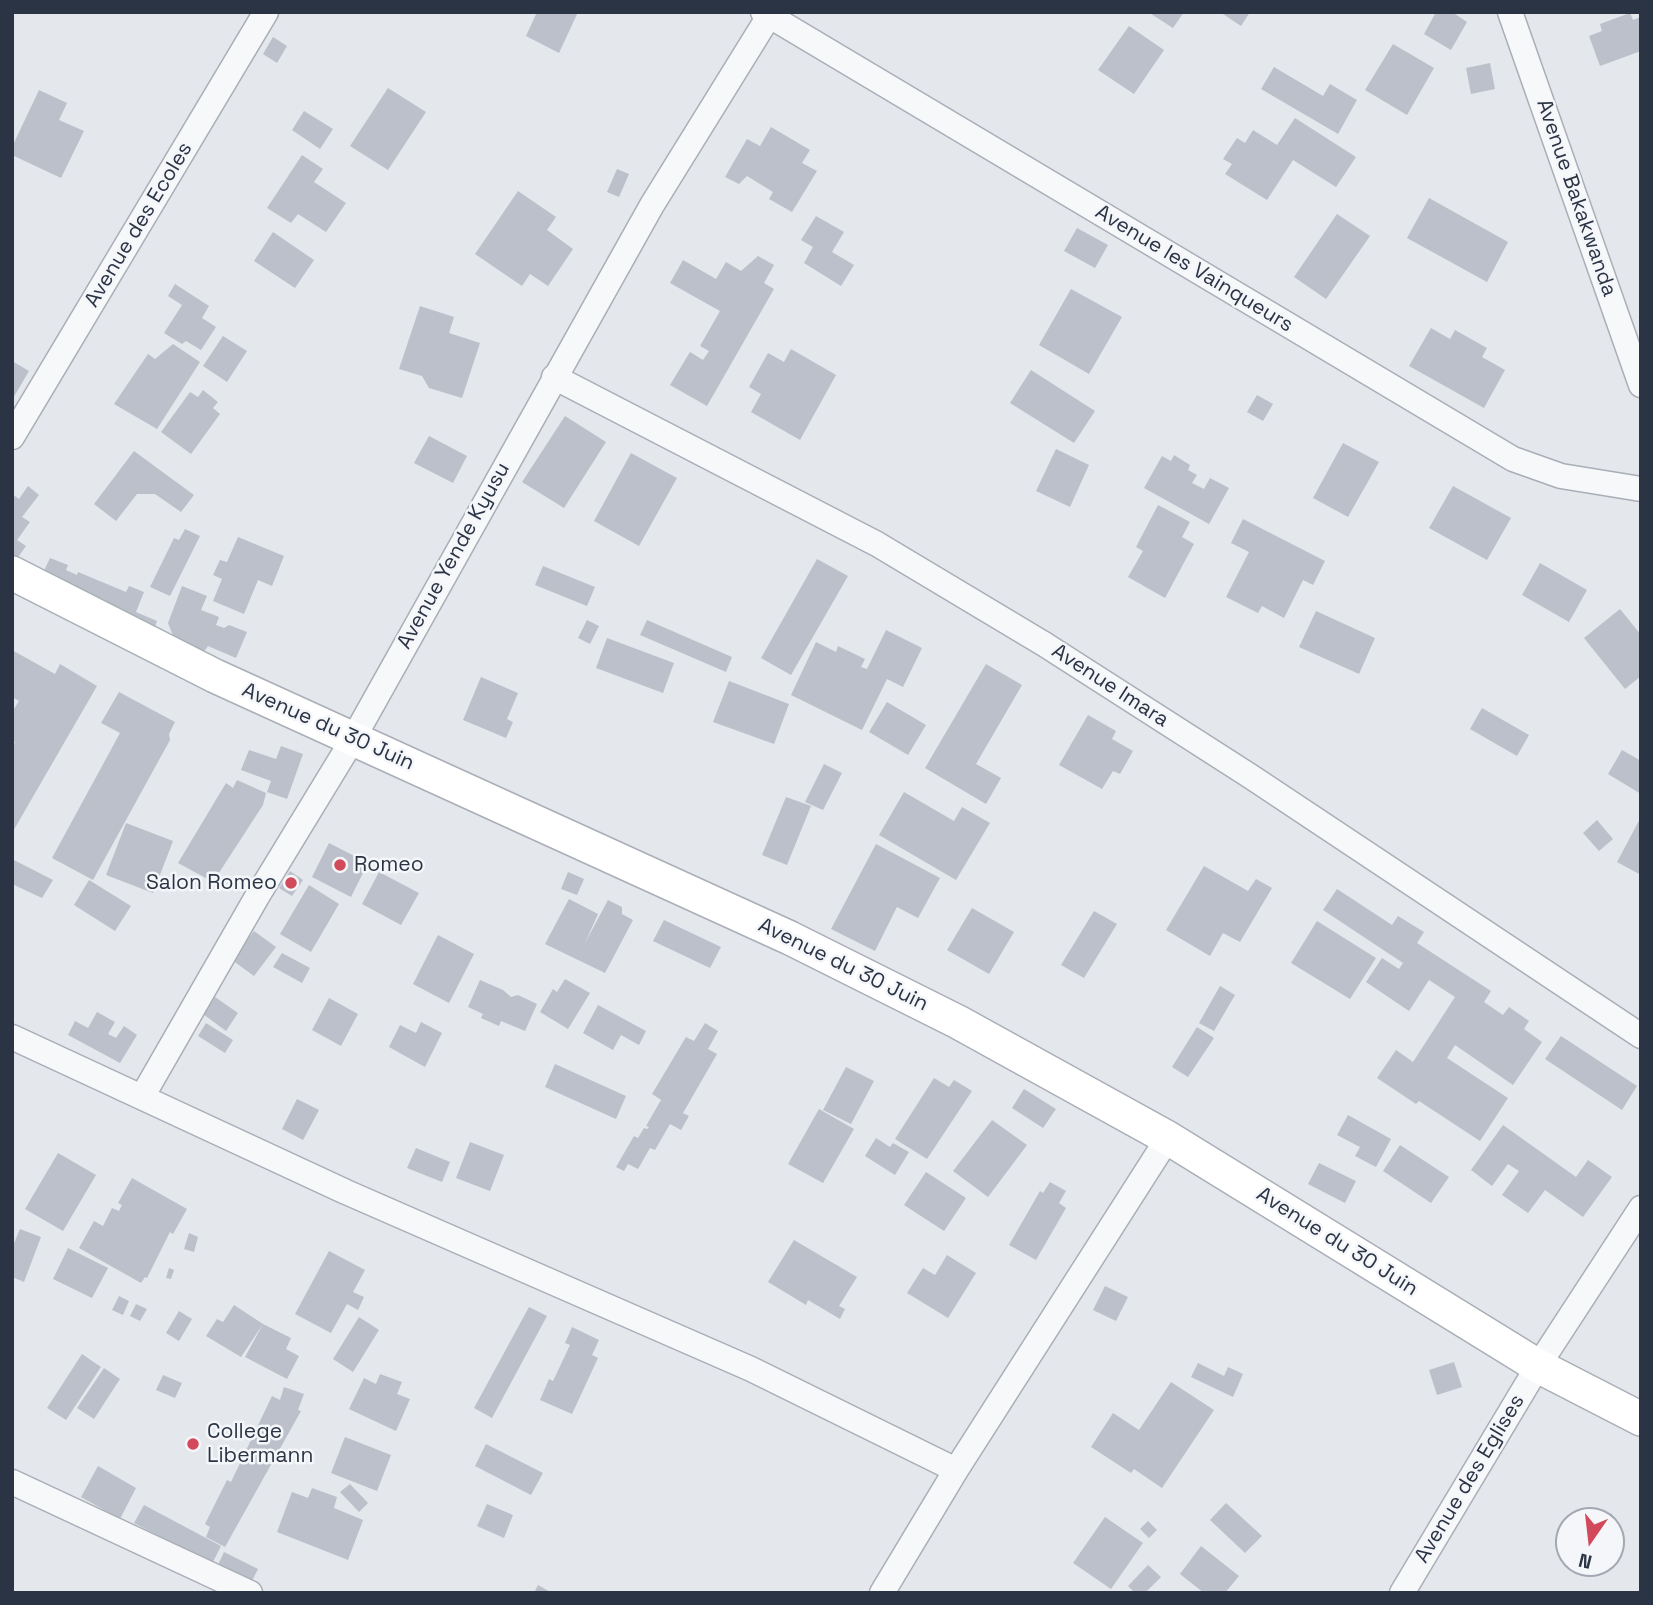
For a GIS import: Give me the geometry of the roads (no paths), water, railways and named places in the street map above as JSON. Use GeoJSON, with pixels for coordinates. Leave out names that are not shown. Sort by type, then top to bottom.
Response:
{"type":"FeatureCollection","features":[{"type":"Feature","properties":{"kind":"street","name":"Avenue des Ecoles"},"geometry":{"type":"LineString","coordinates":[[12,437],[266,12]]}},
{"type":"Feature","properties":{"kind":"street","name":"Avenue Bakakwanda"},"geometry":{"type":"LineString","coordinates":[[1510,12],[1641,385]]}},
{"type":"Feature","properties":{"kind":"street","name":"Avenue Yende Kyusu"},"geometry":{"type":"LineString","coordinates":[[142,1097],[258,895],[353,739],[554,377],[652,205],[766,14]]}},
{"type":"Feature","properties":{"kind":"street","name":"Avenue les Vainqueurs"},"geometry":{"type":"LineString","coordinates":[[766,14],[1513,459],[1561,476],[1641,489]]}},
{"type":"Feature","properties":{"kind":"street","name":"Avenue Imara"},"geometry":{"type":"LineString","coordinates":[[554,377],[877,544],[1044,644],[1262,783],[1641,1035]]}},
{"type":"Feature","properties":{"kind":"street","name":"Avenue du 30 Juin"},"geometry":{"type":"LineString","coordinates":[[12,573],[146,642],[790,938],[958,1022],[1168,1138],[1538,1366],[1641,1419]]}},
{"type":"Feature","properties":{"kind":"street"},"geometry":{"type":"LineString","coordinates":[[12,1037],[346,1192],[751,1369],[956,1470]]}},
{"type":"Feature","properties":{"kind":"street"},"geometry":{"type":"LineString","coordinates":[[881,1593],[956,1470],[1168,1138]]}},
{"type":"Feature","properties":{"kind":"street"},"geometry":{"type":"LineString","coordinates":[[1538,1366],[1640,1211]]}},
{"type":"Feature","properties":{"kind":"street","name":"Avenue des Eglises"},"geometry":{"type":"LineString","coordinates":[[1402,1593],[1538,1366]]}},
{"type":"Feature","properties":{"kind":"street"},"geometry":{"type":"LineString","coordinates":[[12,1482],[250,1593]]}},
{"type":"Feature","properties":{"kind":"place","name":"Romeo"},"geometry":{"type":"Point","coordinates":[340,865]}},
{"type":"Feature","properties":{"kind":"place","name":"Salon Romeo"},"geometry":{"type":"Point","coordinates":[291,883]}},
{"type":"Feature","properties":{"kind":"place","name":"College Libermann"},"geometry":{"type":"Point","coordinates":[193,1444]}}]}
